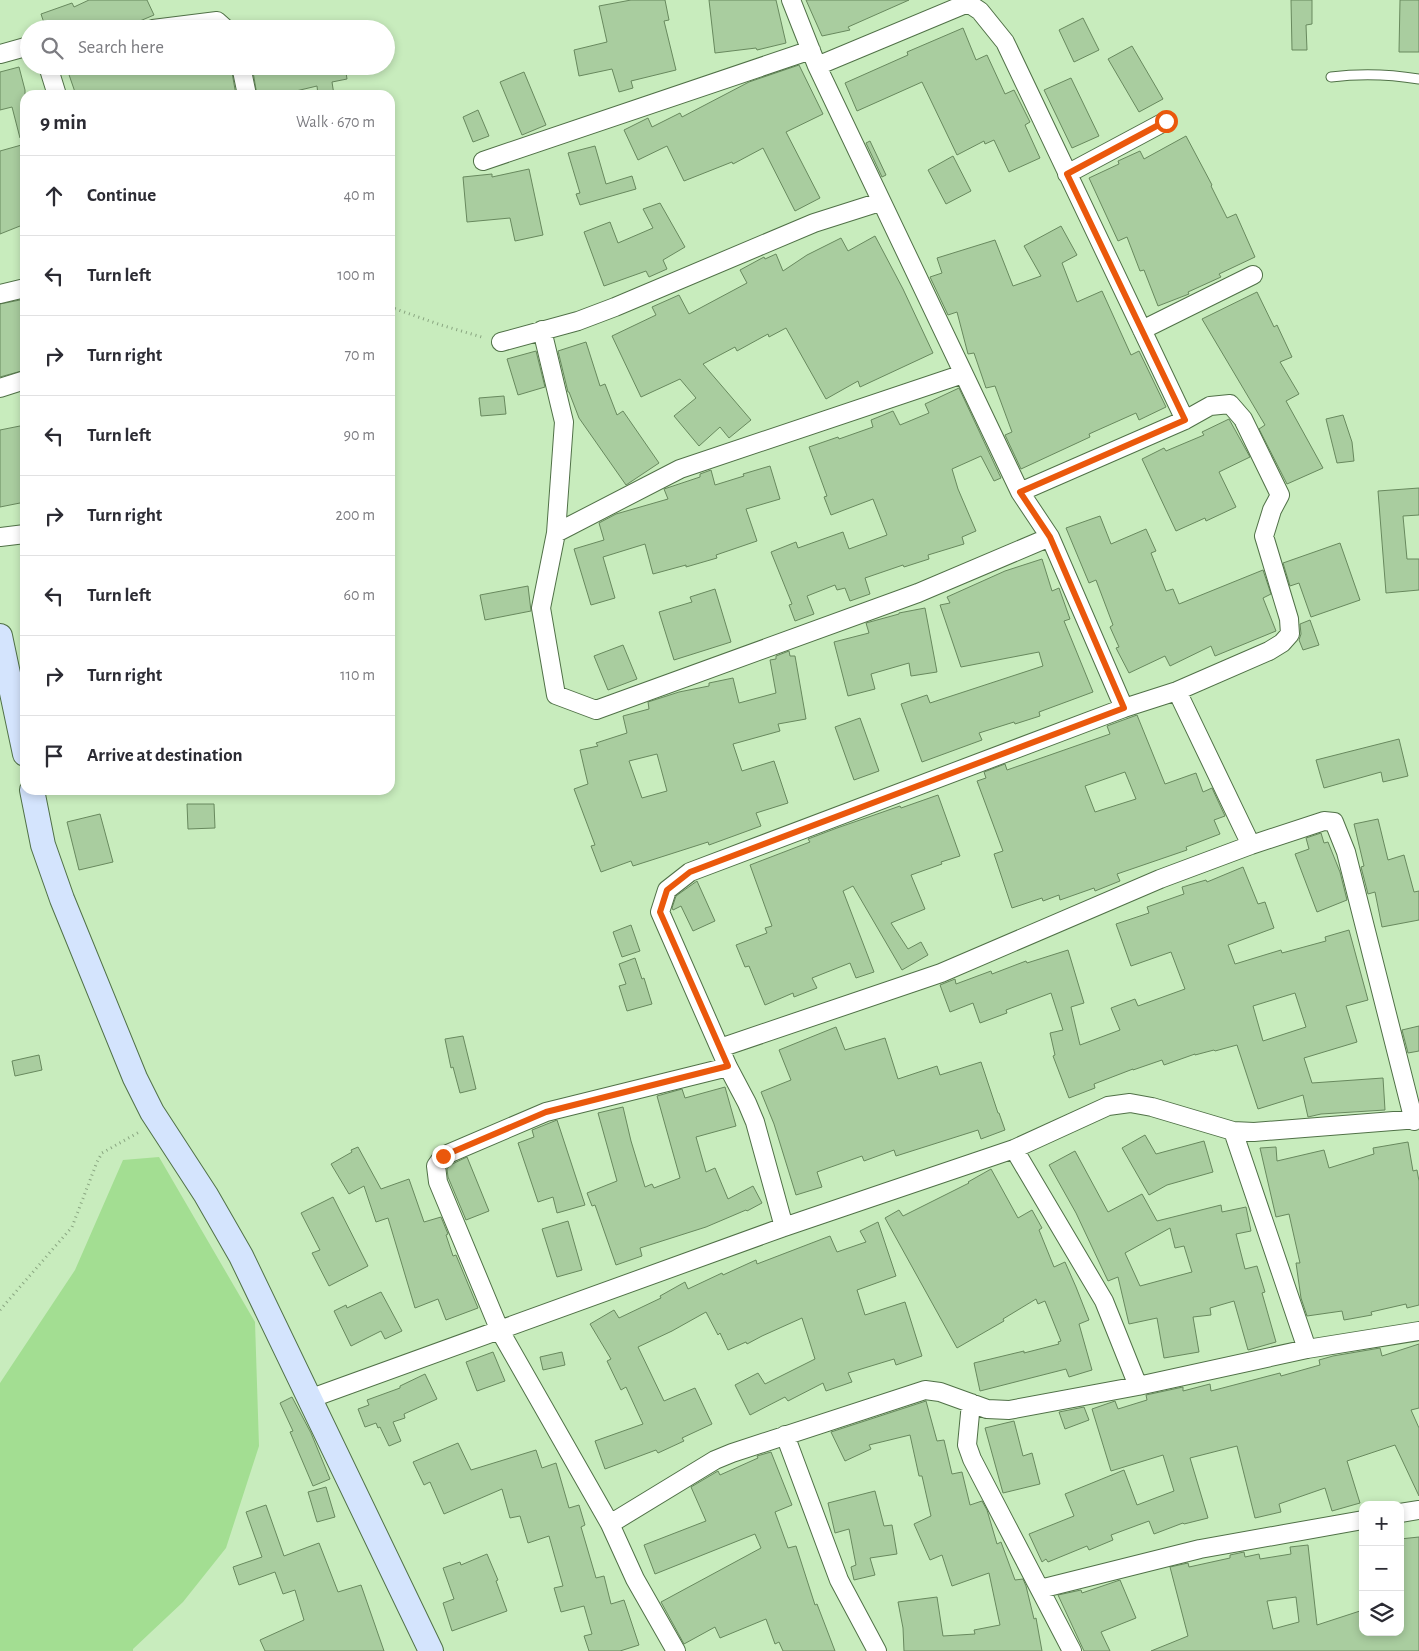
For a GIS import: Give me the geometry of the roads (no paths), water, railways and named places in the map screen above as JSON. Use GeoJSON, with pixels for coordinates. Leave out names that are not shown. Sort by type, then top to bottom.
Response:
{"type":"FeatureCollection","features":[{"type":"Feature","properties":{"kind":"street"},"geometry":{"type":"LineString","coordinates":[[791,0],[814,58],[880,202],[1020,492],[1050,537],[1124,708]]}},
{"type":"Feature","properties":{"kind":"street"},"geometry":{"type":"LineString","coordinates":[[483,161],[814,58],[968,3],[980,11],[1005,42],[1185,420]]}},
{"type":"Feature","properties":{"kind":"street"},"geometry":{"type":"LineString","coordinates":[[0,54],[20,48]]}},
{"type":"Feature","properties":{"kind":"street"},"geometry":{"type":"LineString","coordinates":[[51,75],[55,90]]}},
{"type":"Feature","properties":{"kind":"street"},"geometry":{"type":"LineString","coordinates":[[243,75],[246,90]]}},
{"type":"Feature","properties":{"kind":"street"},"geometry":{"type":"LineString","coordinates":[[1067,174],[1166,121]]}},
{"type":"Feature","properties":{"kind":"street"},"geometry":{"type":"LineString","coordinates":[[501,342],[578,321],[616,307],[814,222],[880,202]]}},
{"type":"Feature","properties":{"kind":"street"},"geometry":{"type":"LineString","coordinates":[[1142,330],[1253,275]]}},
{"type":"Feature","properties":{"kind":"street"},"geometry":{"type":"LineString","coordinates":[[0,294],[20,289]]}},
{"type":"Feature","properties":{"kind":"street"},"geometry":{"type":"LineString","coordinates":[[542,330],[564,422],[556,533],[541,608],[556,695],[596,710],[918,593],[1050,537]]}},
{"type":"Feature","properties":{"kind":"street"},"geometry":{"type":"LineString","coordinates":[[556,533],[680,469],[963,374]]}},
{"type":"Feature","properties":{"kind":"street"},"geometry":{"type":"LineString","coordinates":[[0,388],[20,382]]}},
{"type":"Feature","properties":{"kind":"street"},"geometry":{"type":"LineString","coordinates":[[784,1227],[748,1103],[728,1066],[660,912],[667,890],[690,872],[1124,708],[1177,690],[1269,651],[1282,643],[1290,634],[1289,619],[1264,536],[1272,510],[1280,495],[1243,419],[1230,404],[1210,406],[1185,420],[1020,492]]}},
{"type":"Feature","properties":{"kind":"street"},"geometry":{"type":"LineString","coordinates":[[0,537],[20,535]]}},
{"type":"Feature","properties":{"kind":"street"},"geometry":{"type":"LineString","coordinates":[[0,636],[7,697],[20,738]]}},
{"type":"Feature","properties":{"kind":"street"},"geometry":{"type":"LineString","coordinates":[[1177,690],[1251,844]]}},
{"type":"Feature","properties":{"kind":"street"},"geometry":{"type":"LineString","coordinates":[[33,795],[43,846],[62,899],[135,1078],[157,1121],[206,1195],[241,1256],[431,1651]]}},
{"type":"Feature","properties":{"kind":"street"},"geometry":{"type":"LineString","coordinates":[[309,1399],[784,1227],[1014,1149],[1108,1106],[1130,1103],[1152,1107],[1233,1131],[1254,1132],[1417,1120],[1346,852],[1334,822],[1324,821],[1251,844],[1160,879],[941,973],[720,1048]]}},
{"type":"Feature","properties":{"kind":"street"},"geometry":{"type":"LineString","coordinates":[[676,1651],[635,1578],[610,1524],[500,1331],[438,1182],[436,1166],[443,1156],[546,1112],[728,1066]]}},
{"type":"Feature","properties":{"kind":"street"},"geometry":{"type":"LineString","coordinates":[[1233,1131],[1307,1349]]}},
{"type":"Feature","properties":{"kind":"street"},"geometry":{"type":"LineString","coordinates":[[1014,1149],[1104,1301],[1138,1386]]}},
{"type":"Feature","properties":{"kind":"street"},"geometry":{"type":"LineString","coordinates":[[610,1524],[715,1460],[925,1390],[940,1392],[988,1409],[1009,1410],[1138,1386],[1307,1349],[1419,1331]]}},
{"type":"Feature","properties":{"kind":"street"},"geometry":{"type":"LineString","coordinates":[[971,1403],[967,1445],[972,1458],[1072,1651]]}},
{"type":"Feature","properties":{"kind":"street"},"geometry":{"type":"LineString","coordinates":[[785,1436],[839,1580],[877,1651]]}},
{"type":"Feature","properties":{"kind":"street"},"geometry":{"type":"LineString","coordinates":[[1404,1512],[1419,1510]]}},
{"type":"Feature","properties":{"kind":"street"},"geometry":{"type":"LineString","coordinates":[[1040,1589],[1200,1549],[1359,1521]]}},
{"type":"Feature","properties":{"kind":"lane"},"geometry":{"type":"LineString","coordinates":[[1332,77],[1355,74],[1399,76],[1419,80]]}}]}
